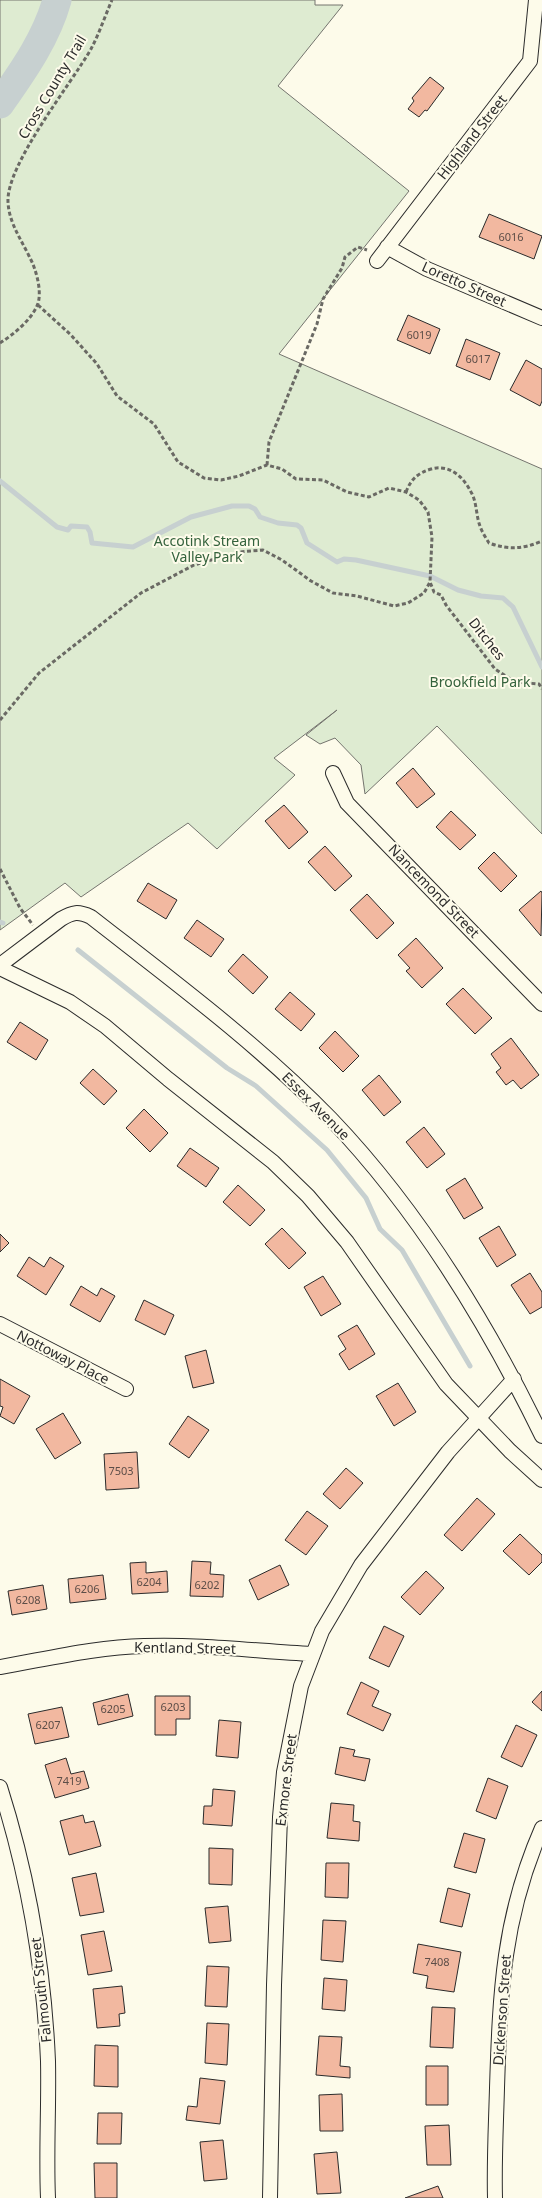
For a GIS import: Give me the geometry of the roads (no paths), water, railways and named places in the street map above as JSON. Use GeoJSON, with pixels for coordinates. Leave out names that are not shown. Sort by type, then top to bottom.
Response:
{"type":"FeatureCollection","features":[{"type":"Feature","properties":{"kind":"street","name":"Highland Street"},"geometry":{"type":"LineString","coordinates":[[377,261],[536,64],[536,0]]}},
{"type":"Feature","properties":{"kind":"street","name":"Loretto Street"},"geometry":{"type":"LineString","coordinates":[[387,247],[427,269],[542,318]]}},
{"type":"Feature","properties":{"kind":"street","name":"Nancemond Street"},"geometry":{"type":"LineString","coordinates":[[333,773],[347,803],[542,1004]]}},
{"type":"Feature","properties":{"kind":"street","name":"Essex Avenue"},"geometry":{"type":"LineString","coordinates":[[542,1436],[514,1379],[452,1276],[409,1213],[371,1164],[331,1119],[280,1070],[209,1009],[91,917],[78,912],[71,913],[0,967],[70,1002],[106,1026],[168,1079],[273,1162],[308,1196],[347,1242],[446,1384],[510,1451],[542,1480]]}},
{"type":"Feature","properties":{"kind":"street","name":"Nottoway Place"},"geometry":{"type":"LineString","coordinates":[[0,1324],[126,1390]]}},
{"type":"Feature","properties":{"kind":"street","name":"Exmore Street"},"geometry":{"type":"LineString","coordinates":[[270,2198],[274,1985],[280,1817],[284,1772],[302,1686],[312,1654],[322,1631],[361,1565],[448,1452],[514,1379]]}},
{"type":"Feature","properties":{"kind":"street","name":"Kentland Street"},"geometry":{"type":"LineString","coordinates":[[0,1667],[102,1650],[142,1646],[174,1645],[312,1654]]}},
{"type":"Feature","properties":{"kind":"street","name":"Falmouth Street"},"geometry":{"type":"LineString","coordinates":[[0,1787],[24,1876],[37,1944],[44,1997],[48,2084],[48,2198]]}},
{"type":"Feature","properties":{"kind":"street","name":"Dickenson Street"},"geometry":{"type":"LineString","coordinates":[[495,2198],[499,2002],[513,1913],[521,1883],[542,1828]]}},
{"type":"Feature","properties":{"kind":"waterway"},"geometry":{"type":"LineString","coordinates":[[0,104],[40,41],[57,0]]}},
{"type":"Feature","properties":{"kind":"waterway"},"geometry":{"type":"LineString","coordinates":[[0,481],[57,527],[68,530],[71,526],[87,527],[92,543],[133,547],[191,517],[232,506],[249,506],[255,509],[260,517],[278,523],[297,525],[301,528],[307,543],[337,562],[344,559],[356,560],[430,576],[458,590],[481,596],[503,598],[513,607],[542,667]]}},
{"type":"Feature","properties":{"kind":"waterway"},"geometry":{"type":"LineString","coordinates":[[78,950],[227,1068],[256,1086],[327,1150],[366,1198],[380,1229],[402,1250],[470,1366]]}},
{"type":"Feature","properties":{"kind":"park label","name":"Accotink Stream Valley Park"},"geometry":{"type":"Point","coordinates":[207,550]}},
{"type":"Feature","properties":{"kind":"park label","name":"Brookfield Park"},"geometry":{"type":"Point","coordinates":[480,682]}}]}
